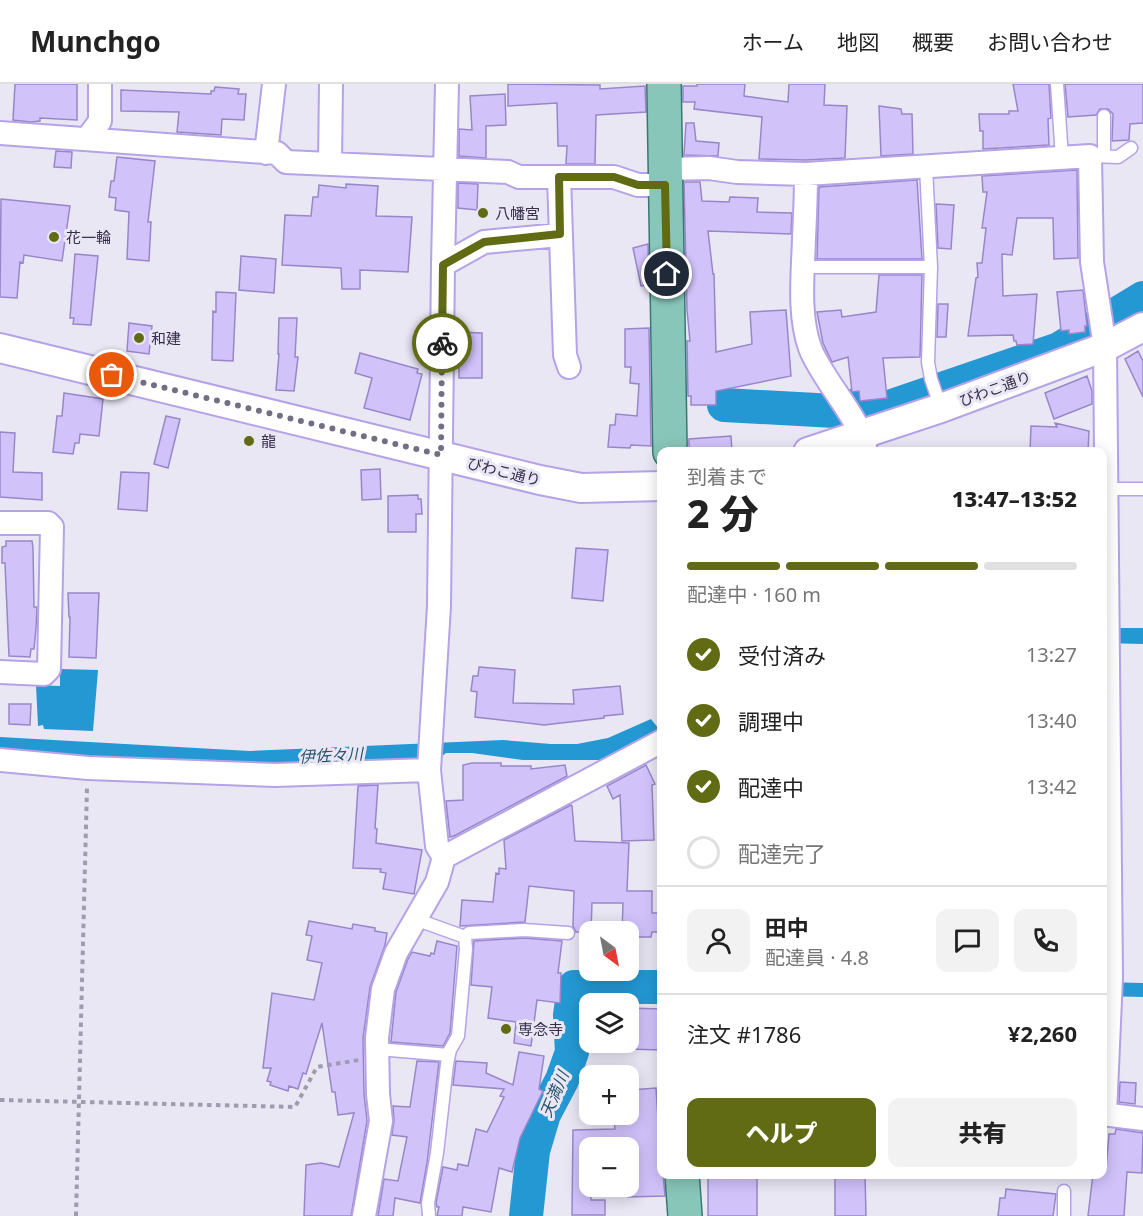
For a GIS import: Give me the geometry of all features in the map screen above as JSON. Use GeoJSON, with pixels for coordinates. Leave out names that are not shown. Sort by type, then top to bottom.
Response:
{"type":"FeatureCollection","features":[{"type":"Feature","properties":{"kind":"main road"},"geometry":{"type":"LineString","coordinates":[[664,84],[669,447]]}},
{"type":"Feature","properties":{"kind":"main road"},"geometry":{"type":"LineString","coordinates":[[682,1179],[685,1216]]}},
{"type":"Feature","properties":{"kind":"street"},"geometry":{"type":"LineString","coordinates":[[87,139],[100,121],[100,84]]}},
{"type":"Feature","properties":{"kind":"street"},"geometry":{"type":"LineString","coordinates":[[266,153],[274,84]]}},
{"type":"Feature","properties":{"kind":"street"},"geometry":{"type":"LineString","coordinates":[[330,164],[331,84]]}},
{"type":"Feature","properties":{"kind":"street"},"geometry":{"type":"LineString","coordinates":[[444,857],[437,846],[430,767],[439,606],[447,84]]}},
{"type":"Feature","properties":{"kind":"street"},"geometry":{"type":"LineString","coordinates":[[0,133],[277,153],[286,162],[508,172],[519,177],[614,177],[638,185],[709,168],[737,172],[806,174],[1097,156],[1092,262],[1105,347],[1106,447]]}},
{"type":"Feature","properties":{"kind":"street"},"geometry":{"type":"LineString","coordinates":[[806,174],[802,267],[803,309],[809,345],[817,364],[864,443]]}},
{"type":"Feature","properties":{"kind":"street"},"geometry":{"type":"LineString","coordinates":[[559,177],[565,355],[569,367]]}},
{"type":"Feature","properties":{"kind":"street"},"geometry":{"type":"LineString","coordinates":[[443,265],[484,242],[560,234]]}},
{"type":"Feature","properties":{"kind":"street","name":"びわこ通り"},"geometry":{"type":"LineString","coordinates":[[839,447],[864,443],[941,408],[1105,347],[1143,327]]}},
{"type":"Feature","properties":{"kind":"street","name":"びわこ通り"},"geometry":{"type":"LineString","coordinates":[[0,348],[540,480],[581,488],[657,486]]}},
{"type":"Feature","properties":{"kind":"street"},"geometry":{"type":"LineString","coordinates":[[1107,489],[1107,640]]}},
{"type":"Feature","properties":{"kind":"street"},"geometry":{"type":"LineString","coordinates":[[0,523],[48,524],[51,528],[49,669],[44,674],[0,672]]}},
{"type":"Feature","properties":{"kind":"street"},"geometry":{"type":"LineString","coordinates":[[1107,719],[1111,977],[1107,1058]]}},
{"type":"Feature","properties":{"kind":"street"},"geometry":{"type":"LineString","coordinates":[[364,1216],[381,1121],[378,1094],[378,1053],[383,989],[396,953],[437,882],[444,857],[657,744]]}},
{"type":"Feature","properties":{"kind":"street"},"geometry":{"type":"LineString","coordinates":[[0,760],[88,768],[275,775],[430,767]]}},
{"type":"Feature","properties":{"kind":"street"},"geometry":{"type":"LineString","coordinates":[[1107,1114],[1143,1119]]}},
{"type":"Feature","properties":{"kind":"lane"},"geometry":{"type":"LineString","coordinates":[[1057,84],[1062,158]]}},
{"type":"Feature","properties":{"kind":"lane"},"geometry":{"type":"LineString","coordinates":[[1104,116],[1097,156],[1118,157],[1131,148]]}},
{"type":"Feature","properties":{"kind":"lane"},"geometry":{"type":"LineString","coordinates":[[926,166],[932,267],[928,362],[941,408]]}},
{"type":"Feature","properties":{"kind":"lane"},"geometry":{"type":"LineString","coordinates":[[802,267],[932,267]]}},
{"type":"Feature","properties":{"kind":"lane"},"geometry":{"type":"LineString","coordinates":[[1107,489],[1143,489]]}},
{"type":"Feature","properties":{"kind":"lane"},"geometry":{"type":"LineString","coordinates":[[415,920],[465,937]]}},
{"type":"Feature","properties":{"kind":"lane"},"geometry":{"type":"LineString","coordinates":[[465,937],[469,933],[507,931],[568,933]]}},
{"type":"Feature","properties":{"kind":"lane"},"geometry":{"type":"LineString","coordinates":[[429,1216],[428,1203],[449,1055],[458,1036],[466,949],[465,937]]}},
{"type":"Feature","properties":{"kind":"lane"},"geometry":{"type":"LineString","coordinates":[[378,1053],[449,1055]]}},
{"type":"Feature","properties":{"kind":"lane"},"geometry":{"type":"LineString","coordinates":[[1064,1191],[1064,1216]]}},
{"type":"Feature","properties":{"kind":"path"},"geometry":{"type":"LineString","coordinates":[[76,1216],[88,768]]}},
{"type":"Feature","properties":{"kind":"path"},"geometry":{"type":"LineString","coordinates":[[0,1100],[294,1107],[317,1067],[378,1053]]}},
{"type":"Feature","properties":{"kind":"water"},"geometry":{"type":"Polygon","coordinates":[[[1107,628],[1143,628],[1143,644],[1107,643],[1107,628]]]}},
{"type":"Feature","properties":{"kind":"water"},"geometry":{"type":"Polygon","coordinates":[[[60,669],[98,670],[93,731],[44,729],[43,725],[38,726],[36,685],[60,686],[60,669]]]}},
{"type":"Feature","properties":{"kind":"water","name":"伊佐々川"},"geometry":{"type":"Polygon","coordinates":[[[651,719],[657,727],[657,735],[599,760],[523,760],[472,753],[446,753],[437,760],[328,766],[0,757],[0,737],[250,751],[503,740],[577,744],[608,738],[651,719]]]}},
{"type":"Feature","properties":{"kind":"water"},"geometry":{"type":"Polygon","coordinates":[[[563,975],[579,976],[579,981],[657,979],[657,998],[639,998],[639,993],[579,993],[579,995],[562,994],[563,975]]]}},
{"type":"Feature","properties":{"kind":"water"},"geometry":{"type":"Polygon","coordinates":[[[1107,982],[1143,983],[1143,997],[1107,996],[1107,982]]]}},
{"type":"Feature","properties":{"kind":"building"},"geometry":{"type":"Polygon","coordinates":[[[15,84],[77,84],[77,120],[40,118],[40,121],[31,122],[13,120],[15,84]]]}},
{"type":"Feature","properties":{"kind":"building"},"geometry":{"type":"Polygon","coordinates":[[[508,84],[600,85],[600,89],[645,86],[646,112],[596,115],[595,164],[566,164],[567,146],[558,146],[557,103],[508,106],[508,84]]]}},
{"type":"Feature","properties":{"kind":"building"},"geometry":{"type":"Polygon","coordinates":[[[697,84],[745,84],[744,96],[788,102],[789,84],[825,84],[824,105],[847,106],[845,158],[759,159],[762,117],[694,109],[695,102],[683,102],[683,86],[697,86],[697,84]]]}},
{"type":"Feature","properties":{"kind":"building"},"geometry":{"type":"Polygon","coordinates":[[[1013,84],[1049,84],[1051,118],[1048,119],[1049,145],[983,149],[983,131],[980,131],[979,114],[1009,114],[1009,111],[1018,111],[1013,84]]]}},
{"type":"Feature","properties":{"kind":"building"},"geometry":{"type":"Polygon","coordinates":[[[1065,84],[1143,84],[1143,123],[1130,124],[1129,140],[1112,141],[1113,114],[1108,109],[1100,109],[1096,115],[1068,117],[1065,84]]]}},
{"type":"Feature","properties":{"kind":"building"},"geometry":{"type":"Polygon","coordinates":[[[215,87],[239,89],[238,94],[246,94],[244,120],[222,119],[221,135],[177,132],[179,112],[121,111],[121,90],[211,94],[215,87]]]}},
{"type":"Feature","properties":{"kind":"building"},"geometry":{"type":"Polygon","coordinates":[[[505,94],[506,125],[486,126],[486,158],[459,156],[459,129],[472,130],[470,96],[505,94]]]}},
{"type":"Feature","properties":{"kind":"building"},"geometry":{"type":"Polygon","coordinates":[[[879,106],[901,109],[902,114],[912,114],[913,154],[881,156],[879,106]]]}},
{"type":"Feature","properties":{"kind":"building"},"geometry":{"type":"Polygon","coordinates":[[[686,123],[694,123],[696,141],[719,143],[718,156],[684,155],[686,123]]]}},
{"type":"Feature","properties":{"kind":"building"},"geometry":{"type":"Polygon","coordinates":[[[56,151],[72,152],[71,168],[54,167],[56,151]]]}},
{"type":"Feature","properties":{"kind":"building"},"geometry":{"type":"Polygon","coordinates":[[[117,157],[155,161],[148,222],[151,222],[149,261],[127,259],[129,212],[115,210],[116,198],[109,197],[117,157]]]}},
{"type":"Feature","properties":{"kind":"building"},"geometry":{"type":"Polygon","coordinates":[[[1077,170],[1078,258],[1054,259],[1053,218],[1017,218],[1012,255],[1002,254],[1003,296],[1037,294],[1033,344],[1017,345],[1013,335],[968,336],[976,278],[978,277],[977,263],[982,263],[986,228],[982,228],[987,192],[983,192],[982,176],[1077,170]]]}},
{"type":"Feature","properties":{"kind":"building"},"geometry":{"type":"Polygon","coordinates":[[[917,180],[922,259],[817,259],[819,187],[917,180]]]}},
{"type":"Feature","properties":{"kind":"building"},"geometry":{"type":"Polygon","coordinates":[[[684,182],[700,182],[702,201],[729,202],[730,197],[758,198],[757,212],[792,213],[791,234],[708,231],[714,274],[716,352],[752,344],[750,312],[786,310],[791,376],[716,391],[716,405],[691,405],[691,396],[688,396],[687,341],[690,341],[687,310],[684,182]]]}},
{"type":"Feature","properties":{"kind":"building"},"geometry":{"type":"Polygon","coordinates":[[[458,183],[478,184],[477,210],[458,208],[458,183]]]}},
{"type":"Feature","properties":{"kind":"building"},"geometry":{"type":"Polygon","coordinates":[[[346,184],[378,186],[376,216],[412,217],[408,272],[360,270],[360,289],[342,289],[341,268],[282,265],[285,215],[311,216],[313,197],[318,197],[319,185],[346,188],[346,184]]]}},
{"type":"Feature","properties":{"kind":"building"},"geometry":{"type":"Polygon","coordinates":[[[1,199],[70,206],[62,261],[24,255],[23,263],[20,262],[17,298],[0,297],[1,199]]]}},
{"type":"Feature","properties":{"kind":"building"},"geometry":{"type":"Polygon","coordinates":[[[936,204],[954,205],[951,249],[938,248],[936,204]]]}},
{"type":"Feature","properties":{"kind":"building"},"geometry":{"type":"Polygon","coordinates":[[[648,244],[649,285],[641,286],[633,248],[648,244]]]}},
{"type":"Feature","properties":{"kind":"building"},"geometry":{"type":"Polygon","coordinates":[[[75,254],[98,256],[91,325],[73,324],[74,318],[70,318],[75,254]]]}},
{"type":"Feature","properties":{"kind":"building"},"geometry":{"type":"Polygon","coordinates":[[[241,256],[276,259],[274,293],[239,290],[241,256]]]}},
{"type":"Feature","properties":{"kind":"building"},"geometry":{"type":"Polygon","coordinates":[[[879,275],[922,275],[920,357],[883,358],[887,398],[860,401],[859,391],[852,392],[848,357],[832,362],[823,343],[817,312],[841,310],[842,317],[876,312],[879,275]]]}},
{"type":"Feature","properties":{"kind":"building"},"geometry":{"type":"Polygon","coordinates":[[[1083,290],[1087,326],[1085,326],[1085,332],[1069,334],[1069,330],[1061,331],[1057,292],[1083,290]]]}},
{"type":"Feature","properties":{"kind":"building"},"geometry":{"type":"Polygon","coordinates":[[[216,292],[236,293],[233,361],[212,360],[213,311],[216,312],[216,292]]]}},
{"type":"Feature","properties":{"kind":"building"},"geometry":{"type":"Polygon","coordinates":[[[938,304],[948,304],[946,337],[937,337],[938,304]]]}},
{"type":"Feature","properties":{"kind":"building"},"geometry":{"type":"Polygon","coordinates":[[[279,318],[297,318],[295,357],[298,357],[294,391],[276,390],[279,318]]]}},
{"type":"Feature","properties":{"kind":"building","name":"和建"},"geometry":{"type":"Polygon","coordinates":[[[129,323],[152,326],[149,354],[127,351],[129,323]]]}},
{"type":"Feature","properties":{"kind":"building"},"geometry":{"type":"Polygon","coordinates":[[[649,328],[651,446],[608,447],[610,425],[615,425],[616,414],[637,416],[639,384],[630,383],[631,367],[625,367],[625,329],[649,328]]]}},
{"type":"Feature","properties":{"kind":"building"},"geometry":{"type":"Polygon","coordinates":[[[456,332],[482,333],[482,378],[459,378],[459,353],[455,353],[456,332]]]}},
{"type":"Feature","properties":{"kind":"building"},"geometry":{"type":"Polygon","coordinates":[[[1138,351],[1143,361],[1143,397],[1125,359],[1138,351]]]}},
{"type":"Feature","properties":{"kind":"building"},"geometry":{"type":"Polygon","coordinates":[[[360,353],[418,369],[417,373],[422,374],[410,420],[364,408],[372,378],[355,373],[360,353]]]}},
{"type":"Feature","properties":{"kind":"building"},"geometry":{"type":"Polygon","coordinates":[[[1087,376],[1092,391],[1092,404],[1054,419],[1045,393],[1087,376]]]}},
{"type":"Feature","properties":{"kind":"building"},"geometry":{"type":"Polygon","coordinates":[[[64,393],[103,399],[99,436],[80,434],[79,443],[75,443],[73,454],[53,452],[57,416],[62,416],[64,393]]]}},
{"type":"Feature","properties":{"kind":"building"},"geometry":{"type":"Polygon","coordinates":[[[166,416],[180,419],[168,468],[154,464],[166,416]]]}},
{"type":"Feature","properties":{"kind":"building"},"geometry":{"type":"Polygon","coordinates":[[[1055,423],[1089,431],[1088,447],[1030,447],[1031,426],[1057,427],[1055,423]]]}},
{"type":"Feature","properties":{"kind":"building"},"geometry":{"type":"Polygon","coordinates":[[[0,432],[15,433],[13,472],[42,473],[42,500],[0,497],[0,432]]]}},
{"type":"Feature","properties":{"kind":"building"},"geometry":{"type":"Polygon","coordinates":[[[731,436],[732,447],[689,447],[689,439],[731,436]]]}},
{"type":"Feature","properties":{"kind":"building"},"geometry":{"type":"Polygon","coordinates":[[[380,469],[381,499],[362,500],[361,470],[380,469]]]}},
{"type":"Feature","properties":{"kind":"building"},"geometry":{"type":"Polygon","coordinates":[[[121,472],[149,473],[147,511],[118,509],[121,472]]]}},
{"type":"Feature","properties":{"kind":"building"},"geometry":{"type":"Polygon","coordinates":[[[418,495],[418,499],[421,499],[422,514],[416,514],[416,532],[388,532],[388,496],[418,495]]]}},
{"type":"Feature","properties":{"kind":"building"},"geometry":{"type":"Polygon","coordinates":[[[6,541],[32,541],[34,607],[37,607],[34,649],[31,649],[30,657],[9,656],[5,563],[2,563],[2,547],[6,546],[6,541]]]}},
{"type":"Feature","properties":{"kind":"building"},"geometry":{"type":"Polygon","coordinates":[[[576,548],[608,550],[603,601],[572,598],[576,548]]]}},
{"type":"Feature","properties":{"kind":"building"},"geometry":{"type":"Polygon","coordinates":[[[68,593],[99,593],[96,658],[69,657],[68,593]]]}},
{"type":"Feature","properties":{"kind":"building"},"geometry":{"type":"Polygon","coordinates":[[[479,667],[515,670],[513,703],[574,704],[573,690],[620,686],[623,714],[544,725],[475,717],[477,692],[471,691],[473,676],[478,676],[479,667]]]}},
{"type":"Feature","properties":{"kind":"building"},"geometry":{"type":"Polygon","coordinates":[[[9,704],[31,704],[30,725],[9,724],[9,704]]]}},
{"type":"Feature","properties":{"kind":"building"},"geometry":{"type":"Polygon","coordinates":[[[472,763],[531,766],[531,769],[565,765],[567,776],[450,837],[446,801],[463,800],[463,765],[472,763]]]}},
{"type":"Feature","properties":{"kind":"building"},"geometry":{"type":"Polygon","coordinates":[[[646,765],[655,784],[652,785],[654,840],[622,841],[620,795],[613,799],[607,786],[646,765]]]}},
{"type":"Feature","properties":{"kind":"building"},"geometry":{"type":"Polygon","coordinates":[[[378,785],[376,843],[422,850],[414,894],[383,889],[386,873],[380,872],[381,869],[353,868],[358,786],[378,785]]]}},
{"type":"Feature","properties":{"kind":"building"},"geometry":{"type":"Polygon","coordinates":[[[571,805],[575,841],[629,843],[627,891],[652,891],[652,913],[657,913],[657,932],[652,932],[651,937],[639,937],[639,921],[622,921],[623,903],[592,903],[591,921],[579,921],[579,932],[576,932],[573,926],[574,891],[529,886],[525,922],[460,926],[462,900],[493,902],[496,873],[499,874],[499,868],[506,869],[504,840],[571,805]]]}},
{"type":"Feature","properties":{"kind":"building"},"geometry":{"type":"Polygon","coordinates":[[[309,921],[352,929],[353,924],[387,933],[370,987],[363,1038],[367,1121],[351,1216],[304,1216],[306,1165],[321,1163],[339,1167],[354,1113],[338,1115],[335,1092],[332,1092],[322,1023],[306,1074],[303,1073],[298,1089],[289,1086],[288,1091],[270,1085],[271,1082],[267,1081],[271,1068],[263,1068],[272,993],[314,1000],[322,963],[307,960],[312,936],[306,935],[309,921]]]}},
{"type":"Feature","properties":{"kind":"building"},"geometry":{"type":"Polygon","coordinates":[[[524,938],[562,941],[558,973],[561,973],[560,1003],[537,1000],[531,1046],[514,1043],[516,1022],[488,1018],[492,987],[471,985],[474,941],[524,938]]]}},
{"type":"Feature","properties":{"kind":"building"},"geometry":{"type":"Polygon","coordinates":[[[437,941],[457,946],[450,1033],[443,1046],[391,1042],[396,992],[408,959],[412,952],[430,956],[431,953],[434,954],[437,941]]]}},
{"type":"Feature","properties":{"kind":"building"},"geometry":{"type":"Polygon","coordinates":[[[639,1008],[657,1009],[657,1050],[639,1049],[639,1008]]]}},
{"type":"Feature","properties":{"kind":"building"},"geometry":{"type":"Polygon","coordinates":[[[519,1052],[544,1056],[539,1089],[543,1091],[520,1138],[512,1172],[499,1168],[491,1212],[463,1207],[462,1216],[437,1216],[439,1207],[436,1203],[443,1167],[457,1170],[458,1164],[468,1166],[476,1129],[487,1132],[504,1097],[500,1096],[504,1089],[453,1085],[456,1061],[487,1063],[486,1073],[513,1085],[519,1052]]]}},
{"type":"Feature","properties":{"kind":"building"},"geometry":{"type":"Polygon","coordinates":[[[417,1061],[439,1062],[420,1203],[395,1198],[393,1216],[378,1216],[384,1179],[398,1181],[407,1137],[392,1135],[393,1106],[410,1107],[417,1061]]]}},
{"type":"Feature","properties":{"kind":"building"},"geometry":{"type":"Polygon","coordinates":[[[1120,1082],[1136,1083],[1135,1104],[1119,1102],[1120,1082]]]}},
{"type":"Feature","properties":{"kind":"building"},"geometry":{"type":"Polygon","coordinates":[[[656,1088],[657,1179],[663,1179],[665,1196],[639,1197],[639,1137],[579,1137],[579,1197],[605,1200],[605,1215],[572,1215],[573,1130],[615,1129],[614,1125],[639,1125],[639,1089],[656,1088]]]}},
{"type":"Feature","properties":{"kind":"building"},"geometry":{"type":"Polygon","coordinates":[[[1116,1129],[1143,1133],[1142,1173],[1127,1172],[1124,1216],[1088,1216],[1092,1179],[1107,1179],[1109,1134],[1115,1134],[1116,1129]]]}},
{"type":"Feature","properties":{"kind":"building"},"geometry":{"type":"Polygon","coordinates":[[[708,1179],[757,1179],[757,1216],[708,1216],[708,1179]]]}},
{"type":"Feature","properties":{"kind":"building"},"geometry":{"type":"Polygon","coordinates":[[[835,1179],[865,1179],[866,1216],[835,1216],[835,1179]]]}},
{"type":"Feature","properties":{"kind":"building"},"geometry":{"type":"Polygon","coordinates":[[[1006,1189],[1056,1194],[1053,1216],[998,1216],[1000,1198],[1005,1198],[1006,1189]]]}},
{"type":"Feature","properties":{"kind":"waterway"},"geometry":{"type":"LineString","coordinates":[[724,405],[835,411],[852,406],[886,408],[1059,349],[1143,298]]}},
{"type":"Feature","properties":{"kind":"waterway","name":"天満川"},"geometry":{"type":"LineString","coordinates":[[526,1216],[533,1151],[544,1114],[562,1080],[572,1052],[570,1015],[574,987],[657,987]]}},
{"type":"Feature","properties":{"kind":"way so far"},"geometry":{"type":"LineString","coordinates":[[112,375],[441,455],[442,343]]}},
{"type":"Feature","properties":{"kind":"place","name":"八幡宮"},"geometry":{"type":"Point","coordinates":[483,213]}},
{"type":"Feature","properties":{"kind":"place","name":"花一輪"},"geometry":{"type":"Point","coordinates":[54,237]}},
{"type":"Feature","properties":{"kind":"place","name":"和建"},"geometry":{"type":"Point","coordinates":[139,338]}},
{"type":"Feature","properties":{"kind":"place","name":"龍"},"geometry":{"type":"Point","coordinates":[249,441]}},
{"type":"Feature","properties":{"kind":"place","name":"専念寺"},"geometry":{"type":"Point","coordinates":[506,1029]}},
{"type":"Feature","properties":{"kind":"route"},"geometry":{"type":"LineString","coordinates":[[442,343],[443,265],[484,242],[560,234],[559,177],[614,177],[638,185],[665,185],[667,274]]}}]}
